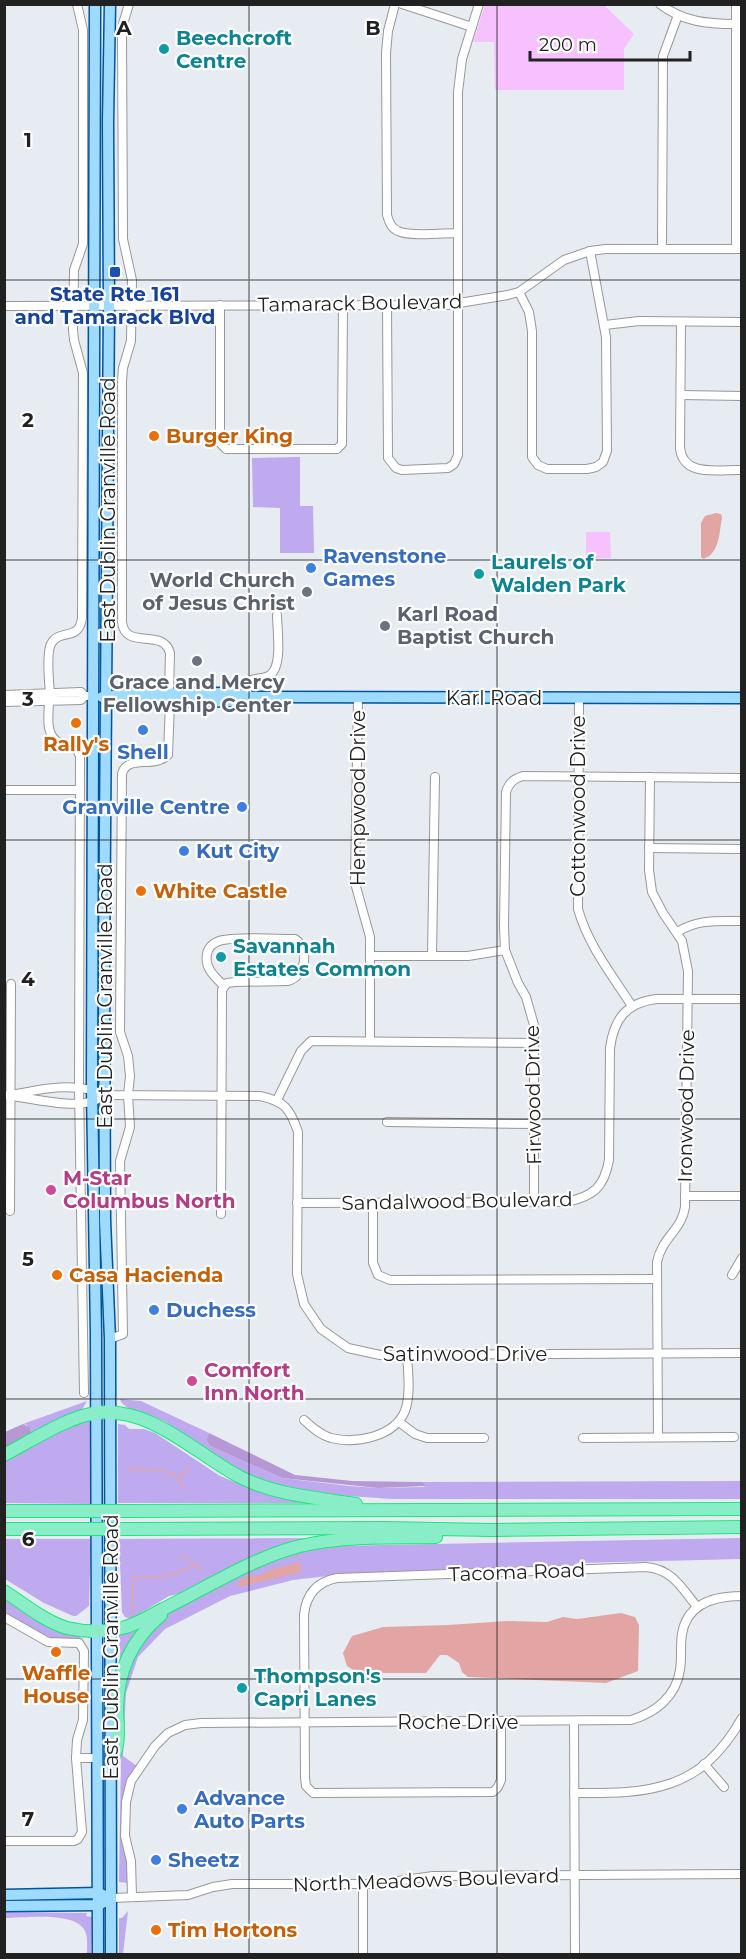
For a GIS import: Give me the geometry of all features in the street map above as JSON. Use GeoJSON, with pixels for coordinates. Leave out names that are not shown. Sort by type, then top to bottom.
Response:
{"type":"FeatureCollection","features":[{"type":"Feature","properties":{"kind":"highway"},"geometry":{"type":"LineString","coordinates":[[4,1455],[85,1415],[103,1413],[147,1420],[241,1477],[260,1485],[316,1498],[399,1509]]}},
{"type":"Feature","properties":{"kind":"highway"},"geometry":{"type":"LineString","coordinates":[[4,1511],[741,1509]]}},
{"type":"Feature","properties":{"kind":"highway"},"geometry":{"type":"LineString","coordinates":[[4,1529],[527,1530],[741,1527]]}},
{"type":"Feature","properties":{"kind":"highway"},"geometry":{"type":"LineString","coordinates":[[4,1591],[62,1626],[80,1630],[110,1630],[133,1624],[246,1565],[303,1545],[527,1530]]}},
{"type":"Feature","properties":{"kind":"highway"},"geometry":{"type":"LineString","coordinates":[[112,1761],[118,1748],[117,1694],[128,1655],[141,1636],[176,1603]]}},
{"type":"Feature","properties":{"kind":"main road","name":"East Dublin Granville Road"},"geometry":{"type":"LineString","coordinates":[[95,4],[96,305],[89,696],[92,1102],[94,1238],[103,1413],[110,1630],[111,1954]]}},
{"type":"Feature","properties":{"kind":"main road"},"geometry":{"type":"LineString","coordinates":[[104,4],[109,67]]}},
{"type":"Feature","properties":{"kind":"main road","name":"East Dublin Granville Road"},"geometry":{"type":"LineString","coordinates":[[98,1954],[97,1631],[103,1413],[110,1339],[105,1220],[105,1095],[110,4]]}},
{"type":"Feature","properties":{"kind":"main road"},"geometry":{"type":"LineString","coordinates":[[95,167],[105,245],[104,290],[109,305]]}},
{"type":"Feature","properties":{"kind":"main road","name":"Karl Road"},"geometry":{"type":"LineString","coordinates":[[89,696],[106,697],[120,694],[169,698],[236,693],[247,698],[741,698]]}},
{"type":"Feature","properties":{"kind":"main road"},"geometry":{"type":"LineString","coordinates":[[4,1895],[99,1893],[112,1898]]}},
{"type":"Feature","properties":{"kind":"main road"},"geometry":{"type":"LineString","coordinates":[[4,1906],[99,1905],[112,1898]]}},
{"type":"Feature","properties":{"kind":"street","name":"East Dublin Granville Road"},"geometry":{"type":"LineString","coordinates":[[77,4],[83,30],[82,244],[74,270],[73,306],[74,340],[83,373],[82,618],[80,628],[76,632],[56,638],[50,646],[49,728],[55,741],[75,747],[79,752],[79,1103],[84,1393]]}},
{"type":"Feature","properties":{"kind":"street","name":"East Dublin Granville Road"},"geometry":{"type":"LineString","coordinates":[[110,1339],[123,1334],[120,1161],[130,1127],[129,1066],[120,1025],[122,774],[124,767],[128,764],[158,762],[168,754],[170,653],[168,646],[160,640],[130,637],[124,631],[122,622],[122,381],[123,368],[131,341],[132,280],[123,239],[122,37],[129,4]]}},
{"type":"Feature","properties":{"kind":"street"},"geometry":{"type":"LineString","coordinates":[[395,4],[388,31],[386,53],[387,215],[390,224],[396,230],[404,233],[458,233]]}},
{"type":"Feature","properties":{"kind":"street"},"geometry":{"type":"LineString","coordinates":[[402,4],[472,27]]}},
{"type":"Feature","properties":{"kind":"street"},"geometry":{"type":"LineString","coordinates":[[387,305],[387,451],[391,464],[402,470],[448,468],[454,464],[458,454],[458,92],[462,59],[479,4]]}},
{"type":"Feature","properties":{"kind":"street"},"geometry":{"type":"LineString","coordinates":[[660,4],[678,15],[700,23],[736,24]]}},
{"type":"Feature","properties":{"kind":"street"},"geometry":{"type":"LineString","coordinates":[[736,4],[739,249]]}},
{"type":"Feature","properties":{"kind":"street"},"geometry":{"type":"LineString","coordinates":[[662,248],[663,56],[678,15]]}},
{"type":"Feature","properties":{"kind":"street","name":"Tamarack Boulevard"},"geometry":{"type":"LineString","coordinates":[[4,306],[458,304],[519,292],[564,260],[590,251],[662,248],[739,249]]}},
{"type":"Feature","properties":{"kind":"street"},"geometry":{"type":"LineString","coordinates":[[519,292],[529,312],[531,322],[531,451],[534,462],[547,469],[596,467],[603,462],[607,451],[608,357],[605,325],[590,251]]}},
{"type":"Feature","properties":{"kind":"street"},"geometry":{"type":"LineString","coordinates":[[220,305],[219,438],[223,447],[229,449],[334,449],[340,447],[342,441],[342,305]]}},
{"type":"Feature","properties":{"kind":"street"},"geometry":{"type":"LineString","coordinates":[[605,325],[639,321],[741,322]]}},
{"type":"Feature","properties":{"kind":"street"},"geometry":{"type":"LineString","coordinates":[[681,322],[680,447],[684,462],[698,469],[741,470]]}},
{"type":"Feature","properties":{"kind":"street"},"geometry":{"type":"LineString","coordinates":[[681,395],[741,396]]}},
{"type":"Feature","properties":{"kind":"street"},"geometry":{"type":"LineString","coordinates":[[247,698],[248,682],[268,676],[275,670],[278,662],[277,615]]}},
{"type":"Feature","properties":{"kind":"street","name":"Karl Road"},"geometry":{"type":"LineString","coordinates":[[4,695],[81,700],[89,696]]}},
{"type":"Feature","properties":{"kind":"street","name":"Karl Road"},"geometry":{"type":"LineString","coordinates":[[4,702],[49,697]]}},
{"type":"Feature","properties":{"kind":"street","name":"Hempwood Drive"},"geometry":{"type":"LineString","coordinates":[[358,698],[355,883],[370,937],[370,1041]]}},
{"type":"Feature","properties":{"kind":"street","name":"Cottonwood Drive"},"geometry":{"type":"LineString","coordinates":[[579,699],[578,909],[583,927],[593,946],[632,1006]]}},
{"type":"Feature","properties":{"kind":"street","name":"Firwood Drive"},"geometry":{"type":"LineString","coordinates":[[534,1202],[534,1025],[526,998],[505,950],[506,792],[508,785],[514,779],[523,776],[578,777]]}},
{"type":"Feature","properties":{"kind":"street"},"geometry":{"type":"LineString","coordinates":[[432,955],[435,777]]}},
{"type":"Feature","properties":{"kind":"street"},"geometry":{"type":"LineString","coordinates":[[578,777],[741,778]]}},
{"type":"Feature","properties":{"kind":"street","name":"Ironwood Drive"},"geometry":{"type":"LineString","coordinates":[[650,777],[649,870],[652,892],[663,913],[677,932],[687,961],[688,999],[686,1196],[684,1212],[679,1224],[665,1239],[659,1250],[657,1280],[658,1437]]}},
{"type":"Feature","properties":{"kind":"street"},"geometry":{"type":"LineString","coordinates":[[4,790],[80,790]]}},
{"type":"Feature","properties":{"kind":"street"},"geometry":{"type":"LineString","coordinates":[[649,848],[741,849]]}},
{"type":"Feature","properties":{"kind":"street"},"geometry":{"type":"LineString","coordinates":[[677,932],[701,921],[741,921]]}},
{"type":"Feature","properties":{"kind":"street"},"geometry":{"type":"LineString","coordinates":[[221,1214],[221,994],[224,986],[235,982],[296,979],[302,972],[303,957],[300,942],[295,939],[221,940],[214,943],[206,957],[208,967],[224,986]]}},
{"type":"Feature","properties":{"kind":"street"},"geometry":{"type":"LineString","coordinates":[[370,956],[468,956],[505,950]]}},
{"type":"Feature","properties":{"kind":"street"},"geometry":{"type":"LineString","coordinates":[[10,1211],[8,1095],[11,984]]}},
{"type":"Feature","properties":{"kind":"street"},"geometry":{"type":"LineString","coordinates":[[632,1006],[649,1000],[741,999]]}},
{"type":"Feature","properties":{"kind":"street","name":"Sandalwood Boulevard"},"geometry":{"type":"LineString","coordinates":[[297,1203],[567,1202],[584,1198],[598,1188],[606,1175],[609,1160],[612,1035],[622,1014],[632,1006]]}},
{"type":"Feature","properties":{"kind":"street"},"geometry":{"type":"LineString","coordinates":[[8,1095],[46,1088],[92,1089],[105,1095],[260,1096],[277,1100],[305,1045],[318,1040],[535,1043]]}},
{"type":"Feature","properties":{"kind":"street"},"geometry":{"type":"LineString","coordinates":[[8,1095],[46,1102],[79,1103],[92,1102],[105,1095]]}},
{"type":"Feature","properties":{"kind":"street","name":"Satinwood Drive"},"geometry":{"type":"LineString","coordinates":[[277,1100],[291,1113],[298,1132],[297,1274],[304,1304],[321,1329],[348,1348],[380,1355],[741,1353]]}},
{"type":"Feature","properties":{"kind":"street"},"geometry":{"type":"LineString","coordinates":[[387,1122],[534,1124]]}},
{"type":"Feature","properties":{"kind":"street"},"geometry":{"type":"LineString","coordinates":[[686,1196],[741,1196]]}},
{"type":"Feature","properties":{"kind":"street"},"geometry":{"type":"LineString","coordinates":[[373,1203],[373,1263],[378,1275],[390,1280],[657,1280]]}},
{"type":"Feature","properties":{"kind":"street"},"geometry":{"type":"LineString","coordinates":[[82,1239],[94,1238]]}},
{"type":"Feature","properties":{"kind":"street"},"geometry":{"type":"LineString","coordinates":[[732,1275],[741,1258]]}},
{"type":"Feature","properties":{"kind":"street"},"geometry":{"type":"LineString","coordinates":[[304,1419],[317,1431],[331,1438],[376,1436],[389,1430],[399,1422],[407,1400],[407,1355]]}},
{"type":"Feature","properties":{"kind":"street"},"geometry":{"type":"LineString","coordinates":[[399,1422],[415,1434],[427,1437],[484,1438]]}},
{"type":"Feature","properties":{"kind":"street"},"geometry":{"type":"LineString","coordinates":[[583,1438],[735,1437]]}},
{"type":"Feature","properties":{"kind":"street","name":"Tacoma Road"},"geometry":{"type":"LineString","coordinates":[[304,1722],[305,1604],[310,1593],[322,1583],[337,1578],[651,1567],[664,1571],[678,1581],[697,1607]]}},
{"type":"Feature","properties":{"kind":"street"},"geometry":{"type":"LineString","coordinates":[[697,1607],[708,1600],[741,1596]]}},
{"type":"Feature","properties":{"kind":"street","name":"Roche Drive"},"geometry":{"type":"LineString","coordinates":[[132,1896],[131,1861],[126,1843],[127,1792],[131,1781],[168,1733],[185,1725],[201,1723],[631,1720],[643,1716],[663,1703],[674,1688],[680,1672],[682,1632],[685,1622],[697,1607]]}},
{"type":"Feature","properties":{"kind":"street","name":"East Dublin Granville Road"},"geometry":{"type":"LineString","coordinates":[[4,1617],[48,1642],[79,1643],[84,1651],[83,1719],[77,1740],[76,1758],[82,1832],[74,1841],[4,1841]]}},
{"type":"Feature","properties":{"kind":"street"},"geometry":{"type":"LineString","coordinates":[[574,1793],[647,1791],[673,1783],[704,1764],[729,1739],[741,1718]]}},
{"type":"Feature","properties":{"kind":"street"},"geometry":{"type":"LineString","coordinates":[[574,1721],[575,1954]]}},
{"type":"Feature","properties":{"kind":"street"},"geometry":{"type":"LineString","coordinates":[[304,1722],[304,1778],[308,1789],[320,1794],[493,1792],[501,1780],[501,1722]]}},
{"type":"Feature","properties":{"kind":"street","name":"East Dublin Granville Road"},"geometry":{"type":"LineString","coordinates":[[76,1758],[98,1758]]}},
{"type":"Feature","properties":{"kind":"street"},"geometry":{"type":"LineString","coordinates":[[704,1764],[724,1787]]}},
{"type":"Feature","properties":{"kind":"street","name":"North Meadows Boulevard"},"geometry":{"type":"LineString","coordinates":[[112,1898],[188,1895],[232,1884],[363,1884],[434,1876],[741,1874]]}},
{"type":"Feature","properties":{"kind":"street"},"geometry":{"type":"LineString","coordinates":[[363,1884],[363,1954]]}},
{"type":"Feature","properties":{"kind":"shaded area"},"geometry":{"type":"Polygon","coordinates":[[[485,5],[604,5],[634,34],[624,49],[624,90],[495,90],[494,42],[473,42],[485,5]]]}},
{"type":"Feature","properties":{"kind":"shaded area"},"geometry":{"type":"Polygon","coordinates":[[[300,457],[300,506],[313,506],[314,553],[280,553],[280,508],[253,507],[252,458],[300,457]]]}},
{"type":"Feature","properties":{"kind":"shaded area"},"geometry":{"type":"Polygon","coordinates":[[[721,514],[722,518],[718,542],[713,552],[703,559],[701,557],[701,523],[705,516],[721,514]]]}},
{"type":"Feature","properties":{"kind":"shaded area"},"geometry":{"type":"Polygon","coordinates":[[[586,532],[610,532],[611,558],[586,559],[586,532]]]}},
{"type":"Feature","properties":{"kind":"shaded area"},"geometry":{"type":"Polygon","coordinates":[[[120,1399],[141,1401],[209,1433],[206,1440],[210,1446],[282,1478],[378,1488],[426,1486],[423,1482],[741,1481],[741,1499],[393,1499],[299,1490],[263,1480],[234,1468],[164,1421],[126,1407],[120,1399]]]}},
{"type":"Feature","properties":{"kind":"shaded area"},"geometry":{"type":"Polygon","coordinates":[[[87,1401],[80,1413],[5,1449],[15,1443],[27,1425],[23,1424],[87,1401]]]}},
{"type":"Feature","properties":{"kind":"shaded area"},"geometry":{"type":"Polygon","coordinates":[[[83,1420],[89,1420],[91,1423],[91,1504],[5,1503],[4,1459],[83,1420]]]}},
{"type":"Feature","properties":{"kind":"shaded area"},"geometry":{"type":"Polygon","coordinates":[[[23,1424],[30,1428],[30,1434],[5,1448],[5,1432],[23,1424]]]}},
{"type":"Feature","properties":{"kind":"shaded area"},"geometry":{"type":"Polygon","coordinates":[[[118,1424],[125,1425],[129,1429],[144,1429],[155,1433],[220,1476],[250,1488],[323,1503],[118,1503],[118,1424]]]}},
{"type":"Feature","properties":{"kind":"shaded area"},"geometry":{"type":"Polygon","coordinates":[[[209,1433],[295,1475],[352,1481],[423,1482],[426,1486],[378,1488],[282,1478],[210,1446],[206,1440],[209,1433]]]}},
{"type":"Feature","properties":{"kind":"shaded area"},"geometry":{"type":"Polygon","coordinates":[[[328,1538],[183,1593],[169,1596],[131,1619],[125,1617],[122,1612],[119,1539],[328,1538]]]}},
{"type":"Feature","properties":{"kind":"shaded area"},"geometry":{"type":"Polygon","coordinates":[[[741,1538],[741,1559],[578,1563],[354,1573],[293,1580],[230,1596],[165,1629],[138,1657],[126,1693],[123,1756],[137,1766],[125,1786],[124,1793],[124,1844],[128,1861],[128,1883],[119,1882],[122,1697],[126,1675],[129,1663],[144,1638],[166,1614],[182,1604],[271,1562],[302,1552],[335,1546],[741,1538]]]}},
{"type":"Feature","properties":{"kind":"shaded area"},"geometry":{"type":"Polygon","coordinates":[[[5,1539],[91,1539],[89,1606],[73,1616],[44,1603],[5,1579],[5,1539]]]}},
{"type":"Feature","properties":{"kind":"shaded area"},"geometry":{"type":"Polygon","coordinates":[[[300,1562],[301,1572],[238,1587],[239,1581],[247,1576],[258,1576],[270,1570],[300,1562]]]}},
{"type":"Feature","properties":{"kind":"shaded area"},"geometry":{"type":"Polygon","coordinates":[[[4,1596],[54,1628],[84,1639],[54,1639],[46,1636],[5,1612],[4,1596]]]}},
{"type":"Feature","properties":{"kind":"shaded area"},"geometry":{"type":"Polygon","coordinates":[[[621,1613],[635,1617],[639,1625],[638,1671],[606,1683],[468,1677],[462,1672],[459,1663],[447,1655],[440,1655],[426,1673],[358,1673],[347,1666],[343,1653],[352,1636],[383,1627],[507,1621],[547,1622],[563,1617],[577,1619],[621,1613]]]}},
{"type":"Feature","properties":{"kind":"shaded area"},"geometry":{"type":"Polygon","coordinates":[[[143,1624],[120,1664],[119,1635],[143,1624]]]}},
{"type":"Feature","properties":{"kind":"shaded area"},"geometry":{"type":"Polygon","coordinates":[[[128,1911],[123,1954],[119,1954],[119,1918],[122,1918],[128,1911]]]}},
{"type":"Feature","properties":{"kind":"shaded area"},"geometry":{"type":"Polygon","coordinates":[[[5,1912],[87,1913],[86,1916],[92,1917],[91,1954],[87,1954],[85,1931],[80,1925],[61,1918],[5,1918],[5,1912]]]}},
{"type":"Feature","properties":{"kind":"waterway"},"geometry":{"type":"LineString","coordinates":[[180,1478],[189,1467]]}},
{"type":"Feature","properties":{"kind":"waterway"},"geometry":{"type":"LineString","coordinates":[[128,1470],[153,1470],[169,1473],[176,1476],[182,1490]]}},
{"type":"Feature","properties":{"kind":"waterway"},"geometry":{"type":"LineString","coordinates":[[181,1555],[203,1570]]}},
{"type":"Feature","properties":{"kind":"waterway"},"geometry":{"type":"LineString","coordinates":[[132,1613],[134,1577],[168,1576],[196,1565]]}},
{"type":"Feature","properties":{"kind":"place","name":"Beechcroft Centre"},"geometry":{"type":"Point","coordinates":[164,49]}},
{"type":"Feature","properties":{"kind":"place","name":"State Rte 161 and Tamarack Blvd"},"geometry":{"type":"Point","coordinates":[115,272]}},
{"type":"Feature","properties":{"kind":"place","name":"Burger King"},"geometry":{"type":"Point","coordinates":[154,436]}},
{"type":"Feature","properties":{"kind":"place","name":"Ravenstone Games"},"geometry":{"type":"Point","coordinates":[311,568]}},
{"type":"Feature","properties":{"kind":"place","name":"Laurels of Walden Park"},"geometry":{"type":"Point","coordinates":[479,574]}},
{"type":"Feature","properties":{"kind":"place","name":"World Church of Jesus Christ"},"geometry":{"type":"Point","coordinates":[307,592]}},
{"type":"Feature","properties":{"kind":"place","name":"Karl Road Baptist Church"},"geometry":{"type":"Point","coordinates":[385,626]}},
{"type":"Feature","properties":{"kind":"place","name":"Grace and Mercy Fellowship Center"},"geometry":{"type":"Point","coordinates":[197,661]}},
{"type":"Feature","properties":{"kind":"place","name":"Rally's"},"geometry":{"type":"Point","coordinates":[76,723]}},
{"type":"Feature","properties":{"kind":"place","name":"Shell"},"geometry":{"type":"Point","coordinates":[143,730]}},
{"type":"Feature","properties":{"kind":"place","name":"Granville Centre"},"geometry":{"type":"Point","coordinates":[242,807]}},
{"type":"Feature","properties":{"kind":"place","name":"Kut City"},"geometry":{"type":"Point","coordinates":[184,851]}},
{"type":"Feature","properties":{"kind":"place","name":"White Castle"},"geometry":{"type":"Point","coordinates":[141,891]}},
{"type":"Feature","properties":{"kind":"place","name":"Savannah Estates Common"},"geometry":{"type":"Point","coordinates":[221,957]}},
{"type":"Feature","properties":{"kind":"place","name":"M-Star Columbus North"},"geometry":{"type":"Point","coordinates":[51,1190]}},
{"type":"Feature","properties":{"kind":"place","name":"Casa Hacienda"},"geometry":{"type":"Point","coordinates":[57,1275]}},
{"type":"Feature","properties":{"kind":"place","name":"Duchess"},"geometry":{"type":"Point","coordinates":[154,1310]}},
{"type":"Feature","properties":{"kind":"place","name":"Comfort Inn North"},"geometry":{"type":"Point","coordinates":[192,1381]}},
{"type":"Feature","properties":{"kind":"place","name":"Waffle House"},"geometry":{"type":"Point","coordinates":[56,1652]}},
{"type":"Feature","properties":{"kind":"place","name":"Thompson's Capri Lanes"},"geometry":{"type":"Point","coordinates":[242,1688]}},
{"type":"Feature","properties":{"kind":"place","name":"Advance Auto Parts"},"geometry":{"type":"Point","coordinates":[182,1809]}},
{"type":"Feature","properties":{"kind":"place","name":"Sheetz"},"geometry":{"type":"Point","coordinates":[156,1860]}},
{"type":"Feature","properties":{"kind":"place","name":"Tim Hortons"},"geometry":{"type":"Point","coordinates":[156,1930]}}]}
